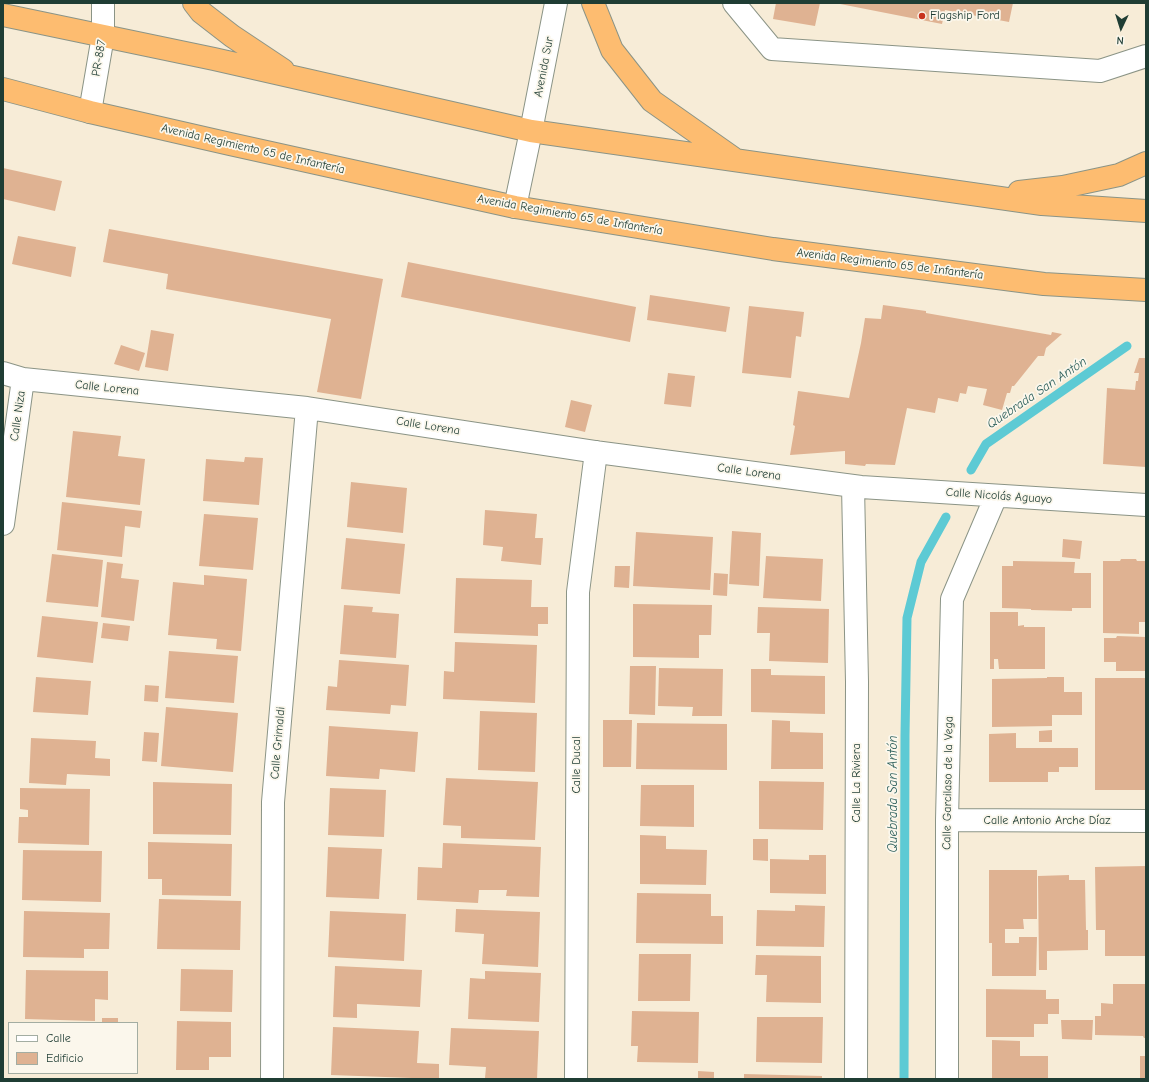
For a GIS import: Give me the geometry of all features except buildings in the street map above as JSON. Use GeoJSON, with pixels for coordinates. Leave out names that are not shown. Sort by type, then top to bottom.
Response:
{"type":"FeatureCollection","features":[{"type":"Feature","properties":{"kind":"highway"},"geometry":{"type":"LineString","coordinates":[[194,3],[201,12],[232,36],[294,77]]}},
{"type":"Feature","properties":{"kind":"highway"},"geometry":{"type":"LineString","coordinates":[[593,3],[612,50],[652,101],[736,160]]}},
{"type":"Feature","properties":{"kind":"highway"},"geometry":{"type":"LineString","coordinates":[[3,15],[207,57],[531,131],[1042,204],[1146,211]]}},
{"type":"Feature","properties":{"kind":"highway","name":"Avenida Regimiento 65 de Infantería"},"geometry":{"type":"LineString","coordinates":[[3,89],[90,112],[515,207],[773,249],[1044,284],[1146,290]]}},
{"type":"Feature","properties":{"kind":"highway"},"geometry":{"type":"LineString","coordinates":[[991,196],[1063,187],[1119,175],[1146,163]]}},
{"type":"Feature","properties":{"kind":"street","name":"PR-887"},"geometry":{"type":"LineString","coordinates":[[90,112],[103,36],[103,3]]}},
{"type":"Feature","properties":{"kind":"street","name":"Avenida Sur"},"geometry":{"type":"LineString","coordinates":[[515,207],[556,3]]}},
{"type":"Feature","properties":{"kind":"street"},"geometry":{"type":"LineString","coordinates":[[734,3],[772,50],[1100,71],[1146,56]]}},
{"type":"Feature","properties":{"kind":"street","name":"Calle Lorena"},"geometry":{"type":"LineString","coordinates":[[13,376],[307,408],[596,452],[853,486]]}},
{"type":"Feature","properties":{"kind":"street","name":"Calle Niza"},"geometry":{"type":"LineString","coordinates":[[3,524],[13,376]]}},
{"type":"Feature","properties":{"kind":"street","name":"Calle Grimaldi"},"geometry":{"type":"LineString","coordinates":[[272,1079],[273,802],[307,408]]}},
{"type":"Feature","properties":{"kind":"street","name":"Calle Ducal"},"geometry":{"type":"LineString","coordinates":[[576,1079],[578,592],[596,452]]}},
{"type":"Feature","properties":{"kind":"street","name":"Calle Nicolás Aguayo"},"geometry":{"type":"LineString","coordinates":[[853,486],[1146,505]]}},
{"type":"Feature","properties":{"kind":"street","name":"Calle La Riviera"},"geometry":{"type":"LineString","coordinates":[[853,486],[857,682],[856,1079]]}},
{"type":"Feature","properties":{"kind":"street","name":"Calle Garcilaso de la Vega"},"geometry":{"type":"LineString","coordinates":[[947,1079],[947,820],[952,599],[996,496]]}},
{"type":"Feature","properties":{"kind":"street","name":"Calle Antonio Arche Díaz"},"geometry":{"type":"LineString","coordinates":[[947,820],[1146,821]]}},
{"type":"Feature","properties":{"kind":"waterway","name":"Quebrada San Antón"},"geometry":{"type":"LineString","coordinates":[[971,470],[986,444],[1127,346]]}},
{"type":"Feature","properties":{"kind":"waterway","name":"Quebrada San Antón"},"geometry":{"type":"LineString","coordinates":[[904,1079],[905,735],[907,618],[921,562],[946,517]]}},
{"type":"Feature","properties":{"kind":"place","name":"Flagship Ford"},"geometry":{"type":"Point","coordinates":[922,16]}}]}
